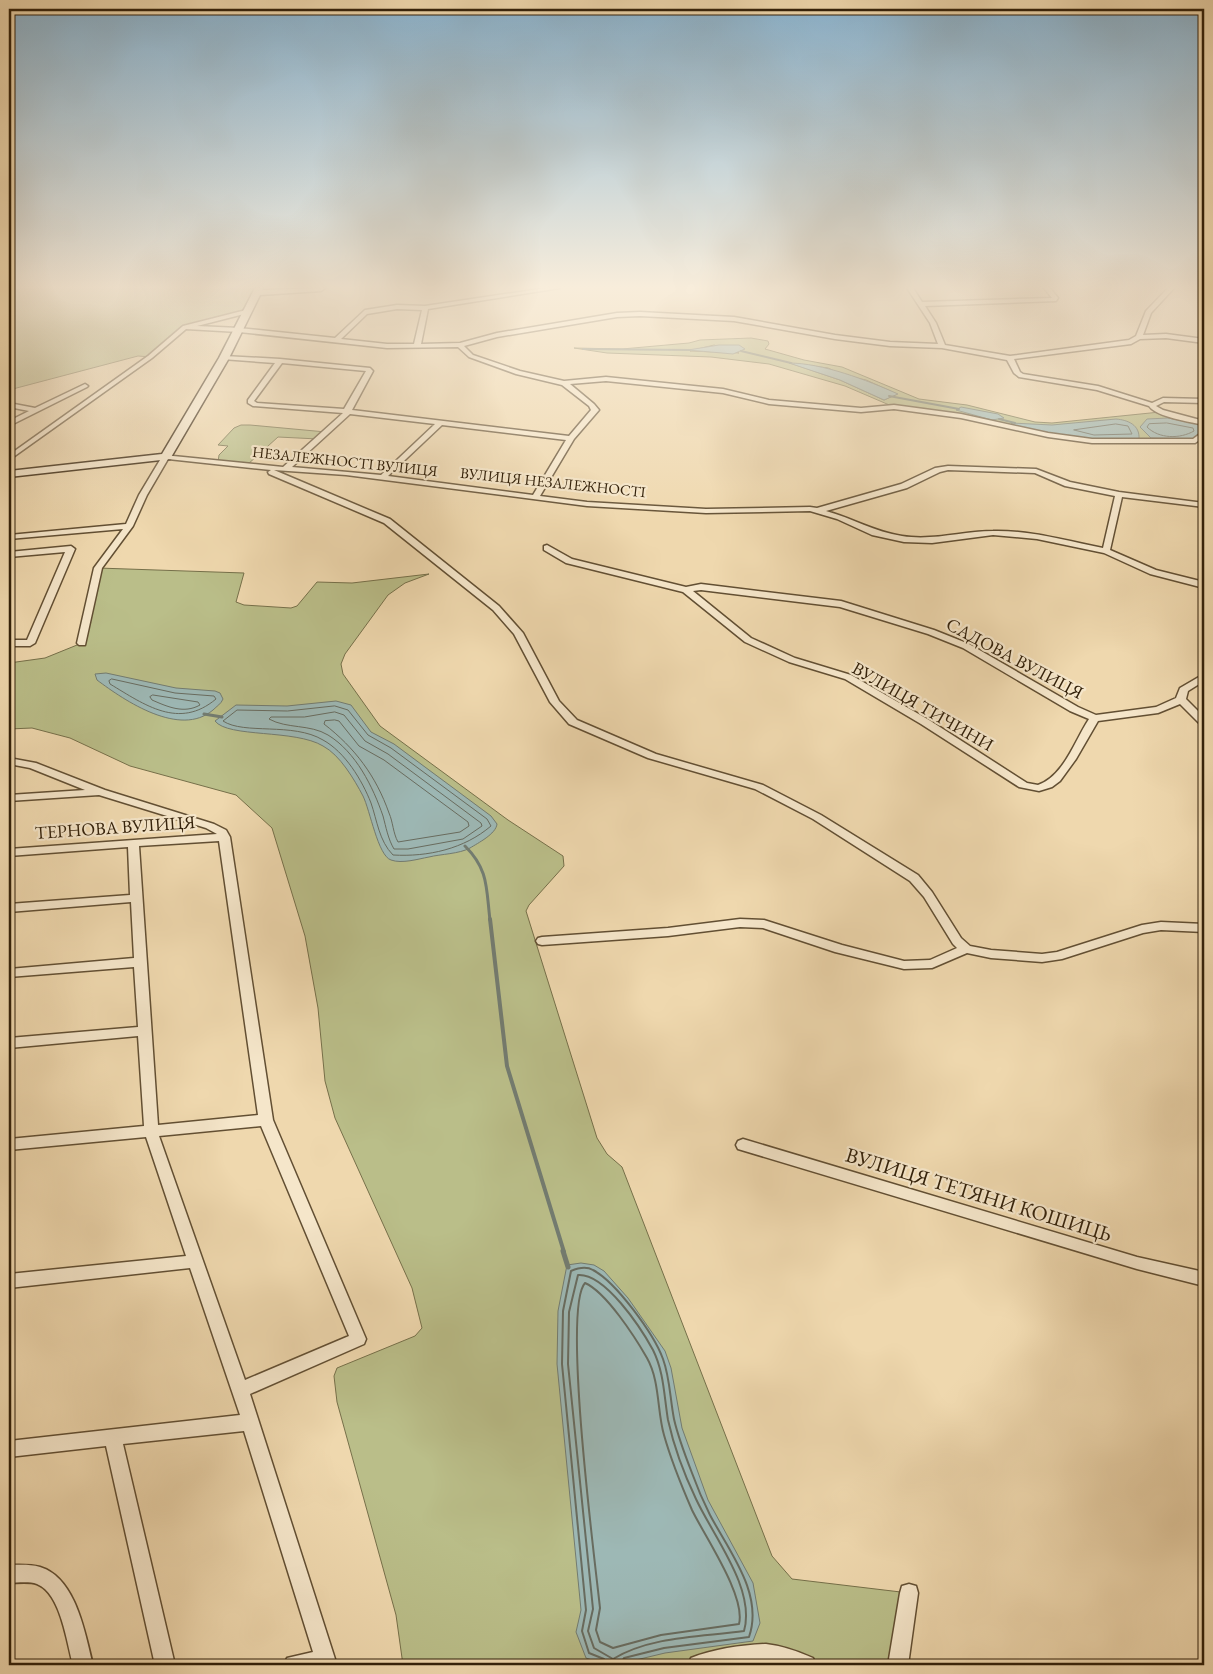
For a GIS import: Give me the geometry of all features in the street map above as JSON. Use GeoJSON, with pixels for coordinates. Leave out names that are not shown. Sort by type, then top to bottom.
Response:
{"type":"FeatureCollection","features":[{"type":"Feature","properties":{"kind":"street"},"geometry":{"type":"LineString","coordinates":[[9,458],[137,366]]}},
{"type":"Feature","properties":{"kind":"street"},"geometry":{"type":"LineString","coordinates":[[82,643],[98,568],[129,526],[143,495],[219,366]]}},
{"type":"Feature","properties":{"kind":"street"},"geometry":{"type":"LineString","coordinates":[[276,366],[251,400],[252,404],[347,411],[572,438]]}},
{"type":"Feature","properties":{"kind":"street"},"geometry":{"type":"LineString","coordinates":[[285,469],[347,411],[370,371],[368,368],[344,366]]}},
{"type":"Feature","properties":{"kind":"street"},"geometry":{"type":"LineString","coordinates":[[499,366],[518,373],[564,383],[606,379],[723,391],[769,402],[861,410],[894,407],[961,416],[1048,435],[1092,441],[1195,441],[1204,433]]}},
{"type":"Feature","properties":{"kind":"street"},"geometry":{"type":"LineString","coordinates":[[1015,366],[1021,376],[1104,389],[1152,404],[1168,400],[1204,401]]}},
{"type":"Feature","properties":{"kind":"street"},"geometry":{"type":"LineString","coordinates":[[536,496],[572,438],[595,410],[592,405],[564,383]]}},
{"type":"Feature","properties":{"kind":"street"},"geometry":{"type":"LineString","coordinates":[[9,424],[85,386]]}},
{"type":"Feature","properties":{"kind":"street"},"geometry":{"type":"LineString","coordinates":[[1152,404],[1153,408],[1160,412],[1204,422]]}},
{"type":"Feature","properties":{"kind":"street"},"geometry":{"type":"LineString","coordinates":[[9,405],[35,410]]}},
{"type":"Feature","properties":{"kind":"street"},"geometry":{"type":"LineString","coordinates":[[382,478],[440,423]]}},
{"type":"Feature","properties":{"kind":"street","name":"НЕЗАЛЕЖНОСТІ ВУЛИЦЯ"},"geometry":{"type":"LineString","coordinates":[[9,474],[166,457],[382,478],[536,496],[587,504],[696,510],[817,510],[875,533],[904,539],[932,540],[974,534],[1004,534],[1049,539],[1106,551],[1153,572],[1204,585]]}},
{"type":"Feature","properties":{"kind":"street"},"geometry":{"type":"LineString","coordinates":[[256,466],[387,521],[496,608],[518,633],[555,702],[573,722],[652,756],[759,787],[817,817],[914,878],[957,941],[966,949],[991,954],[1042,958],[1067,953],[1142,929],[1167,926],[1204,928]]}},
{"type":"Feature","properties":{"kind":"street"},"geometry":{"type":"LineString","coordinates":[[817,510],[904,486],[938,470],[948,468],[1036,472],[1068,484],[1119,494],[1204,505]]}},
{"type":"Feature","properties":{"kind":"street"},"geometry":{"type":"LineString","coordinates":[[299,483],[321,472]]}},
{"type":"Feature","properties":{"kind":"street"},"geometry":{"type":"LineString","coordinates":[[1106,551],[1119,494]]}},
{"type":"Feature","properties":{"kind":"street"},"geometry":{"type":"LineString","coordinates":[[9,537],[129,526]]}},
{"type":"Feature","properties":{"kind":"street"},"geometry":{"type":"LineString","coordinates":[[547,548],[572,562],[686,590]]}},
{"type":"Feature","properties":{"kind":"street"},"geometry":{"type":"LineString","coordinates":[[9,554],[71,549],[30,643],[9,643]]}},
{"type":"Feature","properties":{"kind":"street","name":"САДОВА ВУЛИЦЯ"},"geometry":{"type":"LineString","coordinates":[[686,590],[701,587],[824,601],[858,608],[966,646],[1074,708],[1095,718],[1132,715],[1158,710],[1181,700]]}},
{"type":"Feature","properties":{"kind":"street","name":"ВУЛИЦЯ ТИЧИНИ"},"geometry":{"type":"LineString","coordinates":[[686,590],[748,640],[792,660],[848,678],[925,722],[1023,785],[1039,788],[1050,785],[1070,760],[1086,729],[1095,718]]}},
{"type":"Feature","properties":{"kind":"street"},"geometry":{"type":"LineString","coordinates":[[1204,676],[1183,690],[1181,700],[1204,722]]}},
{"type":"Feature","properties":{"kind":"street"},"geometry":{"type":"LineString","coordinates":[[9,761],[32,765],[101,792],[217,828],[224,836],[266,1120],[358,1339],[240,1390]]}},
{"type":"Feature","properties":{"kind":"street"},"geometry":{"type":"LineString","coordinates":[[9,798],[101,792]]}},
{"type":"Feature","properties":{"kind":"street","name":"ТЕРНОВА ВУЛИЦЯ"},"geometry":{"type":"LineString","coordinates":[[9,852],[224,836]]}},
{"type":"Feature","properties":{"kind":"street"},"geometry":{"type":"LineString","coordinates":[[134,844],[151,1132],[251,1422],[325,1659],[294,1665]]}},
{"type":"Feature","properties":{"kind":"street"},"geometry":{"type":"LineString","coordinates":[[9,908],[137,898]]}},
{"type":"Feature","properties":{"kind":"street"},"geometry":{"type":"LineString","coordinates":[[542,941],[748,923],[764,924],[839,949],[904,965],[932,964],[966,949]]}},
{"type":"Feature","properties":{"kind":"street"},"geometry":{"type":"LineString","coordinates":[[9,973],[141,962]]}},
{"type":"Feature","properties":{"kind":"street"},"geometry":{"type":"LineString","coordinates":[[9,1043],[145,1032]]}},
{"type":"Feature","properties":{"kind":"street"},"geometry":{"type":"LineString","coordinates":[[9,1145],[266,1120]]}},
{"type":"Feature","properties":{"kind":"street","name":"ВУЛИЦЯ ТЕТЯНИ КОШИЦЬ"},"geometry":{"type":"LineString","coordinates":[[743,1145],[1128,1260],[1204,1278]]}},
{"type":"Feature","properties":{"kind":"street"},"geometry":{"type":"LineString","coordinates":[[9,1281],[196,1261]]}},
{"type":"Feature","properties":{"kind":"street"},"geometry":{"type":"LineString","coordinates":[[9,1448],[251,1422]]}},
{"type":"Feature","properties":{"kind":"street"},"geometry":{"type":"LineString","coordinates":[[113,1437],[165,1665]]}},
{"type":"Feature","properties":{"kind":"street"},"geometry":{"type":"LineString","coordinates":[[9,1574],[42,1576],[59,1590],[83,1665]]}},
{"type":"Feature","properties":{"kind":"street"},"geometry":{"type":"LineString","coordinates":[[898,1665],[909,1593]]}},
{"type":"Feature","properties":{"kind":"street"},"geometry":{"type":"LineString","coordinates":[[698,1665],[741,1655],[763,1653],[780,1655],[806,1665]]}},
{"type":"Feature","properties":{"kind":"green space"},"geometry":{"type":"Polygon","coordinates":[[[9,366],[100,366],[9,390],[9,366]]]}},
{"type":"Feature","properties":{"kind":"green space"},"geometry":{"type":"Polygon","coordinates":[[[776,366],[799,366],[840,380],[884,400],[897,394],[866,380],[843,375],[828,368],[814,366],[842,367],[919,399],[967,405],[1035,422],[1052,423],[1160,412],[1204,423],[1204,442],[1081,440],[961,416],[894,407],[845,386],[776,366]]]}},
{"type":"Feature","properties":{"kind":"green space"},"geometry":{"type":"Polygon","coordinates":[[[241,425],[326,432],[318,439],[278,437],[247,465],[218,462],[219,455],[228,446],[218,445],[234,428],[241,425]]]}},
{"type":"Feature","properties":{"kind":"green space"},"geometry":{"type":"Polygon","coordinates":[[[98,568],[244,573],[236,602],[244,605],[291,608],[297,606],[317,582],[352,583],[429,574],[405,583],[388,595],[345,654],[341,664],[343,674],[380,726],[508,820],[563,856],[564,866],[529,905],[526,911],[597,1138],[607,1154],[622,1167],[772,1556],[792,1579],[909,1593],[898,1665],[806,1665],[797,1660],[741,1655],[698,1665],[403,1665],[396,1615],[337,1402],[334,1376],[337,1368],[415,1336],[422,1328],[412,1288],[335,1118],[325,1081],[318,1008],[305,936],[272,828],[236,795],[130,766],[70,738],[32,728],[9,729],[9,663],[45,658],[82,643],[98,568]]]}},
{"type":"Feature","properties":{"kind":"water"},"geometry":{"type":"Polygon","coordinates":[[[798,366],[817,366],[830,369],[873,383],[898,394],[884,400],[840,380],[798,366]]]}},
{"type":"Feature","properties":{"kind":"water"},"geometry":{"type":"Polygon","coordinates":[[[961,407],[998,414],[1004,418],[992,420],[956,410],[961,407]]]}},
{"type":"Feature","properties":{"kind":"water"},"geometry":{"type":"Polygon","coordinates":[[[1168,418],[1198,424],[1203,428],[1194,439],[1151,438],[1140,427],[1147,419],[1168,418]]]}},
{"type":"Feature","properties":{"kind":"water"},"geometry":{"type":"Polygon","coordinates":[[[1116,419],[1132,424],[1138,430],[1139,439],[1114,441],[1074,437],[1034,431],[1011,423],[1052,425],[1116,419]]]}},
{"type":"Feature","properties":{"kind":"water"},"geometry":{"type":"Polygon","coordinates":[[[106,673],[176,688],[215,691],[220,693],[223,699],[213,710],[200,718],[185,720],[169,718],[137,706],[97,680],[95,674],[106,673]]]}},
{"type":"Feature","properties":{"kind":"water"},"geometry":{"type":"Polygon","coordinates":[[[336,701],[351,705],[371,732],[394,744],[491,816],[497,824],[496,828],[486,838],[461,852],[410,861],[400,862],[391,860],[386,857],[378,842],[363,796],[346,768],[329,750],[311,741],[296,737],[233,730],[215,721],[236,705],[287,706],[336,701]]]}},
{"type":"Feature","properties":{"kind":"water"},"geometry":{"type":"Polygon","coordinates":[[[581,1263],[594,1265],[604,1271],[628,1298],[665,1351],[671,1368],[682,1428],[708,1500],[753,1583],[760,1623],[753,1641],[665,1653],[615,1665],[607,1665],[586,1658],[576,1632],[581,1610],[557,1364],[558,1311],[567,1265],[581,1263]]]}},
{"type":"Feature","properties":{"kind":"waterway"},"geometry":{"type":"LineString","coordinates":[[889,396],[959,409]]}},
{"type":"Feature","properties":{"kind":"waterway"},"geometry":{"type":"LineString","coordinates":[[999,419],[1015,423]]}},
{"type":"Feature","properties":{"kind":"waterway"},"geometry":{"type":"LineString","coordinates":[[204,714],[222,717]]}},
{"type":"Feature","properties":{"kind":"waterway"},"geometry":{"type":"LineString","coordinates":[[465,846],[478,863],[485,880],[490,920]]}},
{"type":"Feature","properties":{"kind":"waterway"},"geometry":{"type":"LineString","coordinates":[[490,919],[507,1066],[564,1252]]}},
{"type":"Feature","properties":{"kind":"waterway"},"geometry":{"type":"LineString","coordinates":[[563,1251],[568,1267]]}}]}
